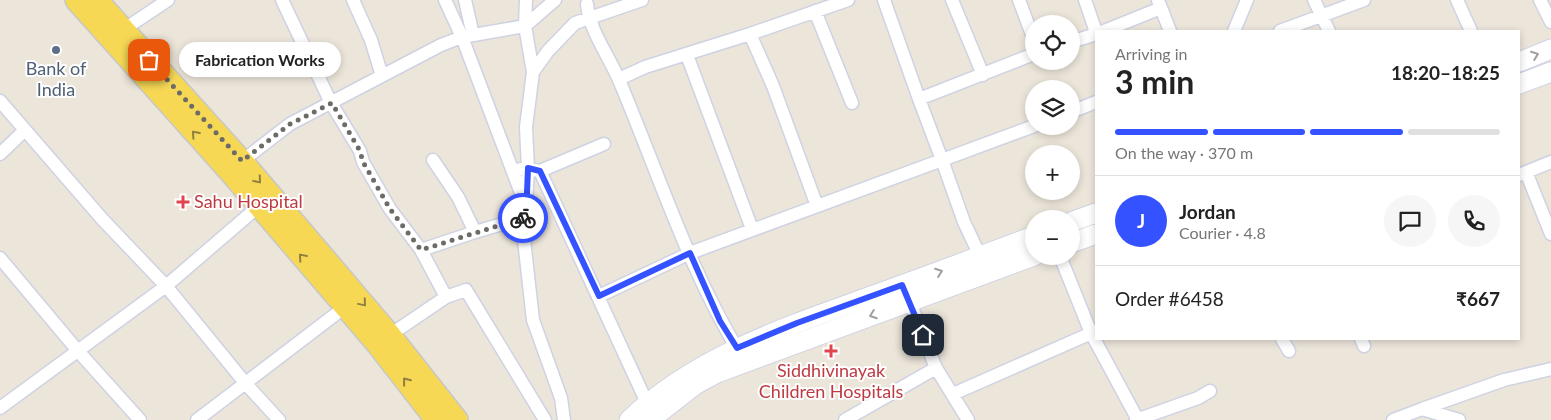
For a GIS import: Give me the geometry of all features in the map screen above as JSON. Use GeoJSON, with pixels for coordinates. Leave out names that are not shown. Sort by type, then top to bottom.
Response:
{"type":"FeatureCollection","features":[{"type":"Feature","properties":{"kind":"main road"},"geometry":{"type":"LineString","coordinates":[[76,0],[235,166],[390,335],[457,420]]}},
{"type":"Feature","properties":{"kind":"main road"},"geometry":{"type":"LineString","coordinates":[[97,0],[235,166],[259,206],[377,344],[436,420]]}},
{"type":"Feature","properties":{"kind":"street"},"geometry":{"type":"LineString","coordinates":[[123,30],[168,0]]}},
{"type":"Feature","properties":{"kind":"street"},"geometry":{"type":"LineString","coordinates":[[282,0],[332,103],[360,151],[363,162],[390,209],[421,250],[446,297]]}},
{"type":"Feature","properties":{"kind":"street"},"geometry":{"type":"LineString","coordinates":[[353,0],[371,40],[382,76]]}},
{"type":"Feature","properties":{"kind":"street"},"geometry":{"type":"LineString","coordinates":[[465,0],[468,36]]}},
{"type":"Feature","properties":{"kind":"street"},"geometry":{"type":"LineString","coordinates":[[526,0],[525,26],[532,72],[526,127],[534,170],[599,296],[648,412]]}},
{"type":"Feature","properties":{"kind":"street"},"geometry":{"type":"LineString","coordinates":[[235,166],[290,124],[382,76],[442,45],[468,36],[525,26],[555,0]]}},
{"type":"Feature","properties":{"kind":"street"},"geometry":{"type":"LineString","coordinates":[[575,23],[642,0]]}},
{"type":"Feature","properties":{"kind":"street"},"geometry":{"type":"LineString","coordinates":[[619,79],[645,67],[687,55],[848,0]]}},
{"type":"Feature","properties":{"kind":"street"},"geometry":{"type":"LineString","coordinates":[[884,0],[964,222],[980,256]]}},
{"type":"Feature","properties":{"kind":"street"},"geometry":{"type":"LineString","coordinates":[[952,0],[983,75]]}},
{"type":"Feature","properties":{"kind":"street"},"geometry":{"type":"LineString","coordinates":[[1019,0],[1025,16]]}},
{"type":"Feature","properties":{"kind":"street"},"geometry":{"type":"LineString","coordinates":[[1085,0],[1095,30]]}},
{"type":"Feature","properties":{"kind":"street"},"geometry":{"type":"LineString","coordinates":[[1234,30],[1247,0]]}},
{"type":"Feature","properties":{"kind":"street"},"geometry":{"type":"LineString","coordinates":[[1314,0],[1328,30]]}},
{"type":"Feature","properties":{"kind":"street"},"geometry":{"type":"LineString","coordinates":[[1283,30],[1364,0]]}},
{"type":"Feature","properties":{"kind":"street"},"geometry":{"type":"LineString","coordinates":[[1457,0],[1471,30]]}},
{"type":"Feature","properties":{"kind":"street"},"geometry":{"type":"LineString","coordinates":[[1540,0],[1551,22]]}},
{"type":"Feature","properties":{"kind":"street"},"geometry":{"type":"LineString","coordinates":[[532,72],[548,51],[575,23],[588,2]]}},
{"type":"Feature","properties":{"kind":"street"},"geometry":{"type":"LineString","coordinates":[[588,2],[588,19],[619,79],[720,321],[741,355]]}},
{"type":"Feature","properties":{"kind":"street"},"geometry":{"type":"LineString","coordinates":[[450,3],[468,36],[526,212]]}},
{"type":"Feature","properties":{"kind":"street"},"geometry":{"type":"LineString","coordinates":[[1106,30],[1160,4],[1170,30]]}},
{"type":"Feature","properties":{"kind":"street"},"geometry":{"type":"LineString","coordinates":[[815,11],[852,103]]}},
{"type":"Feature","properties":{"kind":"street"},"geometry":{"type":"LineString","coordinates":[[1080,39],[1095,33]]}},
{"type":"Feature","properties":{"kind":"street"},"geometry":{"type":"LineString","coordinates":[[750,34],[773,86],[817,206]]}},
{"type":"Feature","properties":{"kind":"street"},"geometry":{"type":"LineString","coordinates":[[1520,62],[1551,49]]}},
{"type":"Feature","properties":{"kind":"street"},"geometry":{"type":"LineString","coordinates":[[687,55],[752,229]]}},
{"type":"Feature","properties":{"kind":"street"},"geometry":{"type":"LineString","coordinates":[[919,98],[1025,58]]}},
{"type":"Feature","properties":{"kind":"street"},"geometry":{"type":"LineString","coordinates":[[1520,84],[1551,72]]}},
{"type":"Feature","properties":{"kind":"street"},"geometry":{"type":"LineString","coordinates":[[0,101],[103,220],[166,286],[246,384],[279,420]]}},
{"type":"Feature","properties":{"kind":"street"},"geometry":{"type":"LineString","coordinates":[[1080,108],[1095,102]]}},
{"type":"Feature","properties":{"kind":"street"},"geometry":{"type":"LineString","coordinates":[[599,296],[690,253],[1025,129]]}},
{"type":"Feature","properties":{"kind":"street"},"geometry":{"type":"LineString","coordinates":[[0,154],[25,130]]}},
{"type":"Feature","properties":{"kind":"street"},"geometry":{"type":"LineString","coordinates":[[512,170],[534,170],[604,144]]}},
{"type":"Feature","properties":{"kind":"street"},"geometry":{"type":"LineString","coordinates":[[434,160],[458,196],[475,232]]}},
{"type":"Feature","properties":{"kind":"street"},"geometry":{"type":"LineString","coordinates":[[1551,162],[1522,174],[1551,234]]}},
{"type":"Feature","properties":{"kind":"street"},"geometry":{"type":"LineString","coordinates":[[534,170],[526,212],[524,240],[533,320],[561,398],[564,420]]}},
{"type":"Feature","properties":{"kind":"street"},"geometry":{"type":"LineString","coordinates":[[0,408],[166,286],[259,206]]}},
{"type":"Feature","properties":{"kind":"street"},"geometry":{"type":"LineString","coordinates":[[421,250],[526,212]]}},
{"type":"Feature","properties":{"kind":"street"},"geometry":{"type":"LineString","coordinates":[[1080,219],[1095,213]]}},
{"type":"Feature","properties":{"kind":"street"},"geometry":{"type":"LineString","coordinates":[[1080,240],[1095,234]]}},
{"type":"Feature","properties":{"kind":"street"},"geometry":{"type":"LineString","coordinates":[[906,294],[980,256],[1025,239]]}},
{"type":"Feature","properties":{"kind":"street"},"geometry":{"type":"LineString","coordinates":[[0,258],[78,351],[140,420]]}},
{"type":"Feature","properties":{"kind":"street"},"geometry":{"type":"LineString","coordinates":[[629,420],[648,412],[688,374],[741,355],[797,323],[906,294],[1025,259]]}},
{"type":"Feature","properties":{"kind":"street"},"geometry":{"type":"LineString","coordinates":[[953,394],[1094,332],[1064,265]]}},
{"type":"Feature","properties":{"kind":"street"},"geometry":{"type":"LineString","coordinates":[[390,335],[446,297],[466,290],[545,420]]}},
{"type":"Feature","properties":{"kind":"street"},"geometry":{"type":"LineString","coordinates":[[906,294],[936,368],[968,420]]}},
{"type":"Feature","properties":{"kind":"street"},"geometry":{"type":"LineString","coordinates":[[197,420],[345,307]]}},
{"type":"Feature","properties":{"kind":"street"},"geometry":{"type":"LineString","coordinates":[[1098,340],[1137,420],[1198,398],[1210,391]]}},
{"type":"Feature","properties":{"kind":"street"},"geometry":{"type":"LineString","coordinates":[[1283,340],[1289,351]]}},
{"type":"Feature","properties":{"kind":"street"},"geometry":{"type":"LineString","coordinates":[[845,420],[936,368]]}},
{"type":"Feature","properties":{"kind":"street"},"geometry":{"type":"LineString","coordinates":[[1393,420],[1504,380],[1551,369]]}},
{"type":"Feature","properties":{"kind":"street"},"geometry":{"type":"LineString","coordinates":[[1422,409],[1459,420]]}},
{"type":"Feature","properties":{"kind":"way so far"},"geometry":{"type":"LineString","coordinates":[[149,60],[242,161],[290,124],[332,103],[360,151],[363,162],[390,209],[421,250],[523,218]]}},
{"type":"Feature","properties":{"kind":"place","name":"Bank of India"},"geometry":{"type":"Point","coordinates":[56,50]}},
{"type":"Feature","properties":{"kind":"place","name":"Fabrication Works"},"geometry":{"type":"Point","coordinates":[149,60]}},
{"type":"Feature","properties":{"kind":"place","name":"Sahu Hospital"},"geometry":{"type":"Point","coordinates":[183,202]}},
{"type":"Feature","properties":{"kind":"place","name":"Siddhivinayak Children Hospitals"},"geometry":{"type":"Point","coordinates":[831,351]}},
{"type":"Feature","properties":{"kind":"route"},"geometry":{"type":"LineString","coordinates":[[523,218],[526,217],[528,168],[540,171],[574,248],[599,296],[690,253],[720,321],[737,348],[797,323],[902,285],[923,335]]}}]}
